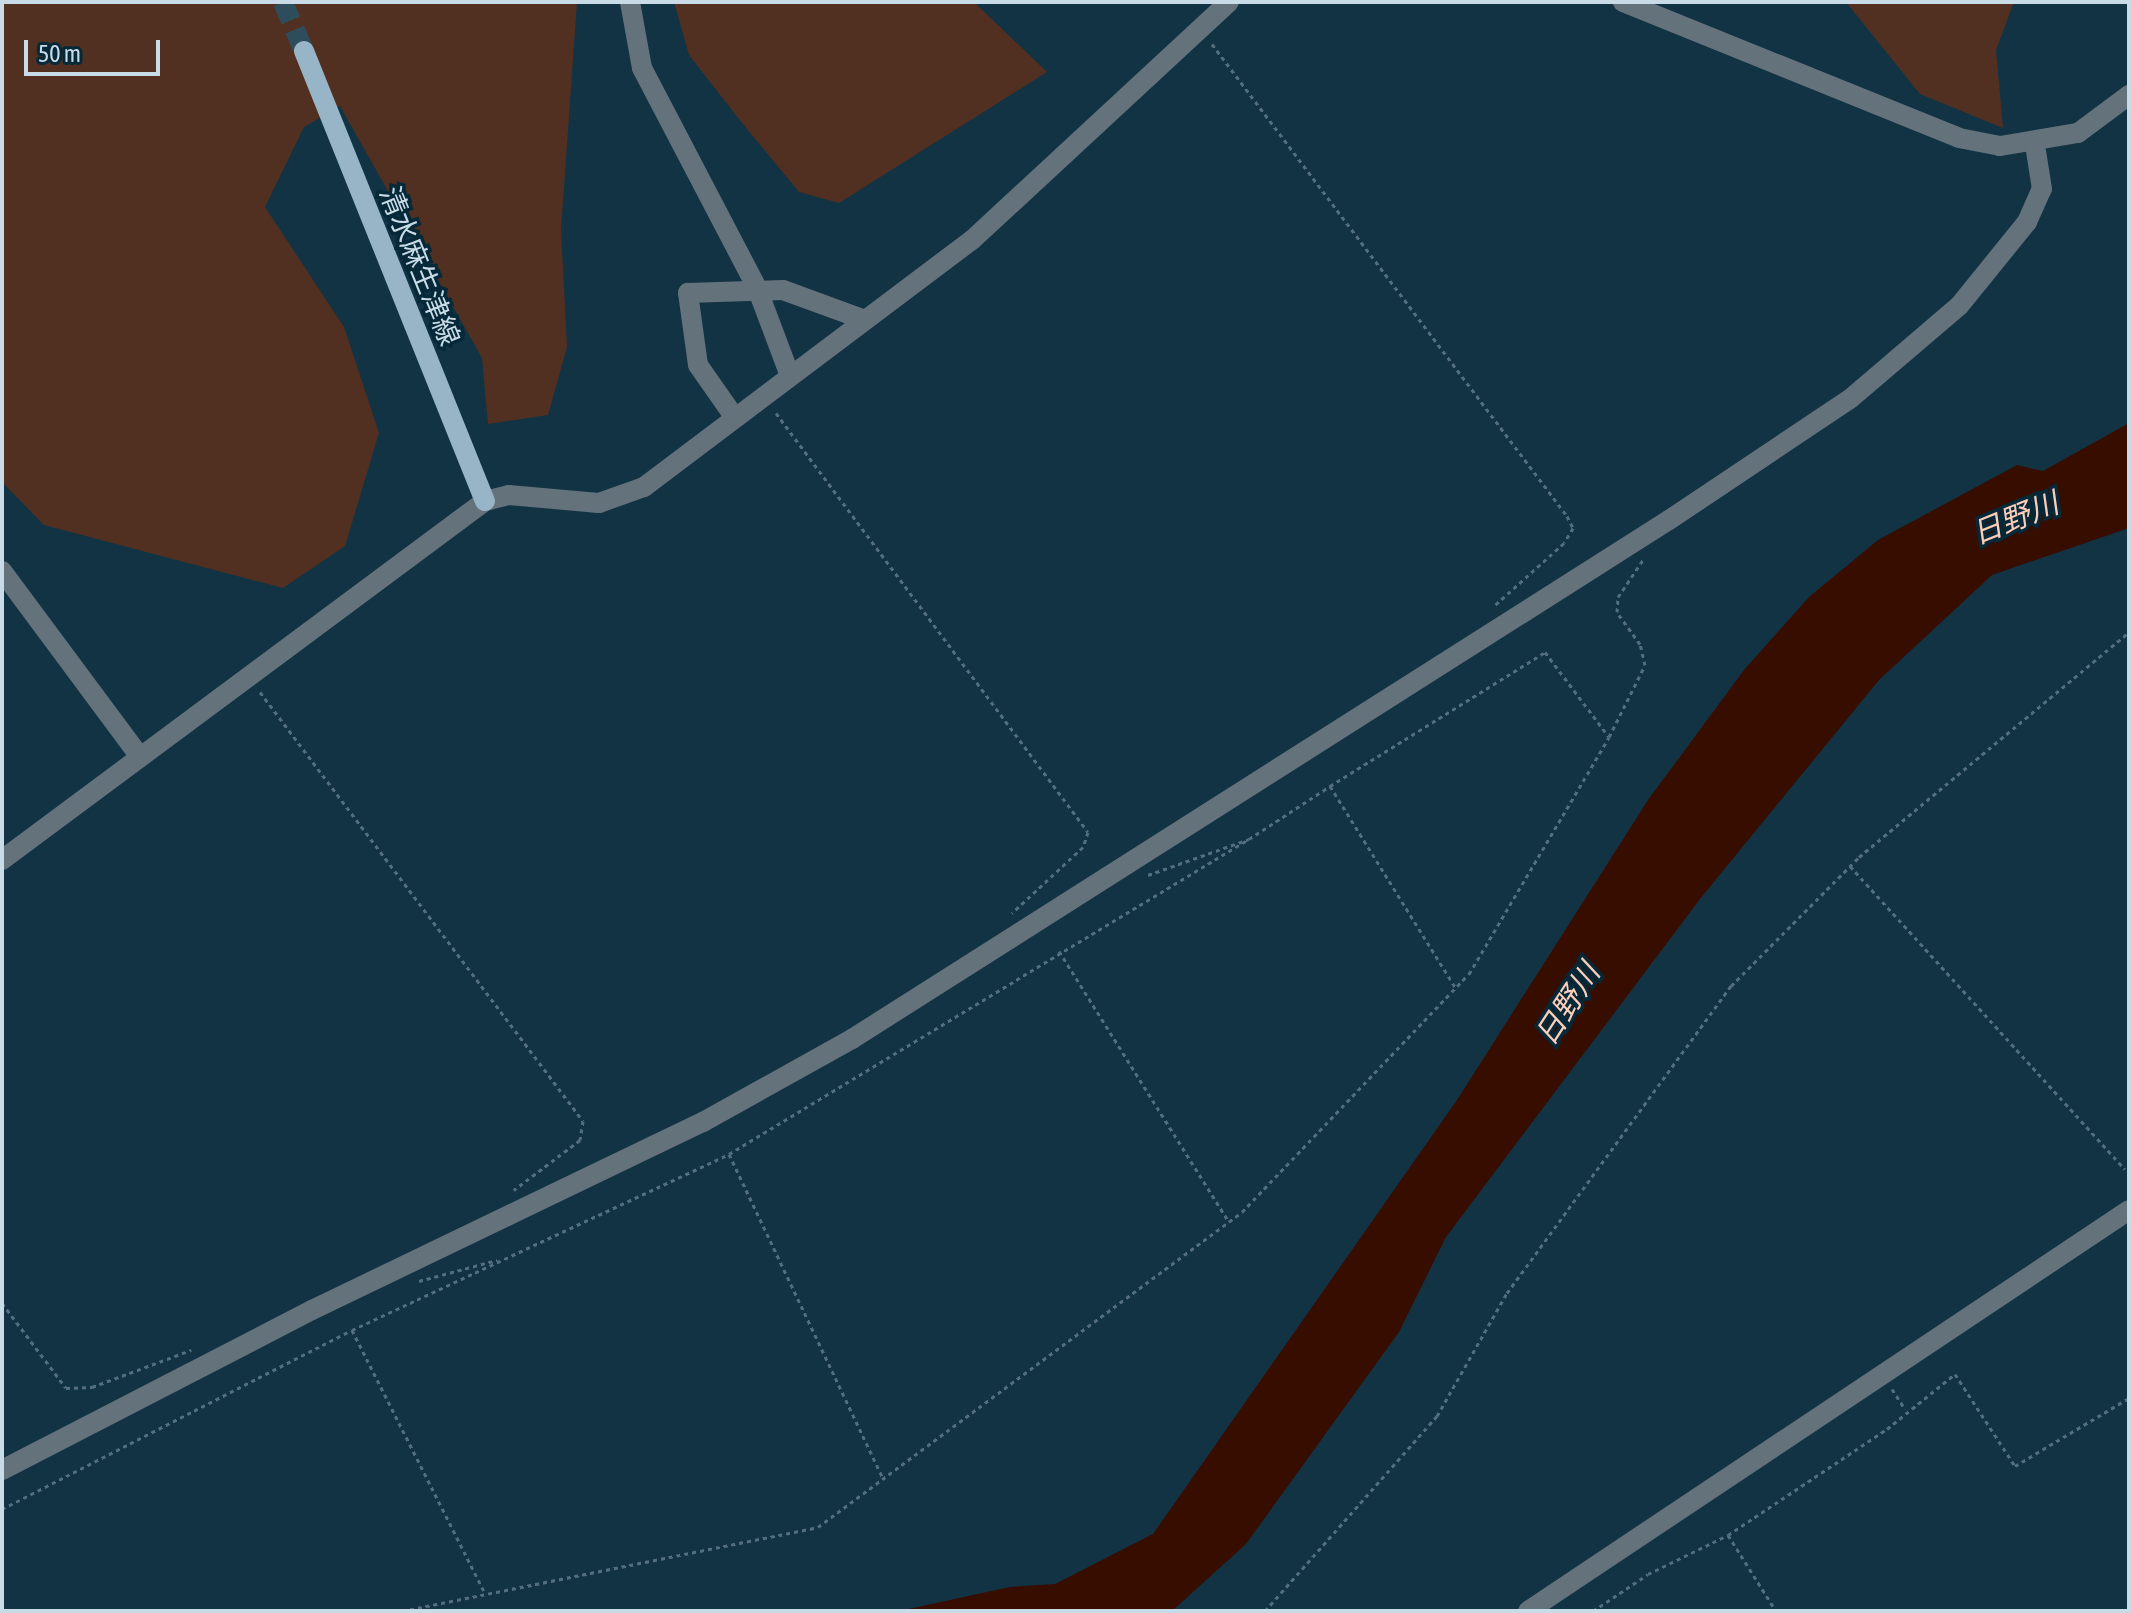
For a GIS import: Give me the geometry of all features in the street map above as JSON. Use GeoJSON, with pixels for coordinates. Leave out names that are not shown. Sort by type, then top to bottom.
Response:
{"type":"FeatureCollection","features":[{"type":"Feature","properties":{"kind":"main road","name":"清水麻生津線"},"geometry":{"type":"LineString","coordinates":[[304,51],[485,501]]}},
{"type":"Feature","properties":{"kind":"street"},"geometry":{"type":"LineString","coordinates":[[630,2],[642,68],[659,107],[757,288],[789,373]]}},
{"type":"Feature","properties":{"kind":"street"},"geometry":{"type":"LineString","coordinates":[[2,860],[485,501],[509,495],[619,500],[972,240],[1229,2]]}},
{"type":"Feature","properties":{"kind":"street"},"geometry":{"type":"LineString","coordinates":[[1623,2],[1959,138],[2035,145],[2078,133],[2129,95]]}},
{"type":"Feature","properties":{"kind":"street"},"geometry":{"type":"LineString","coordinates":[[2,1470],[312,1310],[703,1122],[852,1039],[1642,537],[1850,399],[1959,306],[2032,211],[2042,189],[2035,145]]}},
{"type":"Feature","properties":{"kind":"street"},"geometry":{"type":"LineString","coordinates":[[733,415],[698,365],[688,293],[757,288],[783,290],[865,320]]}},
{"type":"Feature","properties":{"kind":"street"},"geometry":{"type":"LineString","coordinates":[[2,571],[140,757]]}},
{"type":"Feature","properties":{"kind":"street"},"geometry":{"type":"LineString","coordinates":[[1528,1611],[2129,1210]]}},
{"type":"Feature","properties":{"kind":"street"},"geometry":{"type":"LineString","coordinates":[[2077,1246],[2129,1225]]}},
{"type":"Feature","properties":{"kind":"path"},"geometry":{"type":"LineString","coordinates":[[1200,28],[1573,528],[1564,543],[1483,617]]}},
{"type":"Feature","properties":{"kind":"path"},"geometry":{"type":"LineString","coordinates":[[761,393],[1088,832],[1083,847],[1008,917]]}},
{"type":"Feature","properties":{"kind":"path"},"geometry":{"type":"LineString","coordinates":[[402,1611],[485,1592],[807,1531],[1229,1222],[1469,974],[1609,737],[1645,665],[1640,644],[1617,612],[1618,597],[1652,546]]}},
{"type":"Feature","properties":{"kind":"path"},"geometry":{"type":"LineString","coordinates":[[1265,1611],[1437,1416],[1507,1293],[1731,986],[1850,866],[1964,764],[2129,632]]}},
{"type":"Feature","properties":{"kind":"path"},"geometry":{"type":"LineString","coordinates":[[2,1509],[352,1330],[729,1154],[892,1059],[1059,951],[1249,839],[1545,652],[1609,737]]}},
{"type":"Feature","properties":{"kind":"path"},"geometry":{"type":"LineString","coordinates":[[248,676],[583,1121],[580,1140],[502,1200]]}},
{"type":"Feature","properties":{"kind":"path"},"geometry":{"type":"LineString","coordinates":[[1330,786],[1455,987]]}},
{"type":"Feature","properties":{"kind":"path"},"geometry":{"type":"LineString","coordinates":[[1144,877],[1249,839]]}},
{"type":"Feature","properties":{"kind":"path"},"geometry":{"type":"LineString","coordinates":[[1850,866],[2125,1169]]}},
{"type":"Feature","properties":{"kind":"path"},"geometry":{"type":"LineString","coordinates":[[1059,951],[1229,1222]]}},
{"type":"Feature","properties":{"kind":"path"},"geometry":{"type":"LineString","coordinates":[[729,1154],[883,1478]]}},
{"type":"Feature","properties":{"kind":"path"},"geometry":{"type":"LineString","coordinates":[[2,1303],[58,1379],[77,1391],[205,1344]]}},
{"type":"Feature","properties":{"kind":"path"},"geometry":{"type":"LineString","coordinates":[[352,1330],[485,1592]]}},
{"type":"Feature","properties":{"kind":"path"},"geometry":{"type":"LineString","coordinates":[[1593,1611],[1648,1574],[1693,1558],[1887,1429],[1905,1409],[1955,1374],[2015,1466],[2129,1398]]}},
{"type":"Feature","properties":{"kind":"path"},"geometry":{"type":"LineString","coordinates":[[1884,1375],[1905,1409]]}},
{"type":"Feature","properties":{"kind":"path"},"geometry":{"type":"LineString","coordinates":[[1728,1535],[1776,1611]]}},
{"type":"Feature","properties":{"kind":"shaded area"},"geometry":{"type":"Polygon","coordinates":[[[2,2],[577,2],[561,230],[567,347],[548,415],[488,424],[482,358],[340,106],[304,127],[265,207],[344,327],[379,433],[345,546],[283,588],[44,525],[2,482],[2,2]]]}},
{"type":"Feature","properties":{"kind":"shaded area"},"geometry":{"type":"Polygon","coordinates":[[[674,2],[974,2],[1047,72],[839,203],[799,192],[739,119],[689,55],[674,2]]]}},
{"type":"Feature","properties":{"kind":"shaded area"},"geometry":{"type":"Polygon","coordinates":[[[1846,2],[2014,2],[1996,50],[2003,128],[1920,94],[1846,2]]]}},
{"type":"Feature","properties":{"kind":"water","name":"日野川"},"geometry":{"type":"Polygon","coordinates":[[[2129,423],[2129,528],[1992,575],[1879,680],[1700,899],[1446,1237],[1399,1332],[1246,1544],[1172,1611],[899,1611],[1010,1587],[1055,1584],[1153,1534],[1457,1100],[1648,800],[1744,670],[1809,597],[1878,540],[2017,465],[2043,471],[2129,423]]]}},
{"type":"Feature","properties":{"kind":"tunnel"},"geometry":{"type":"LineString","coordinates":[[283,2],[304,51]]}}]}
